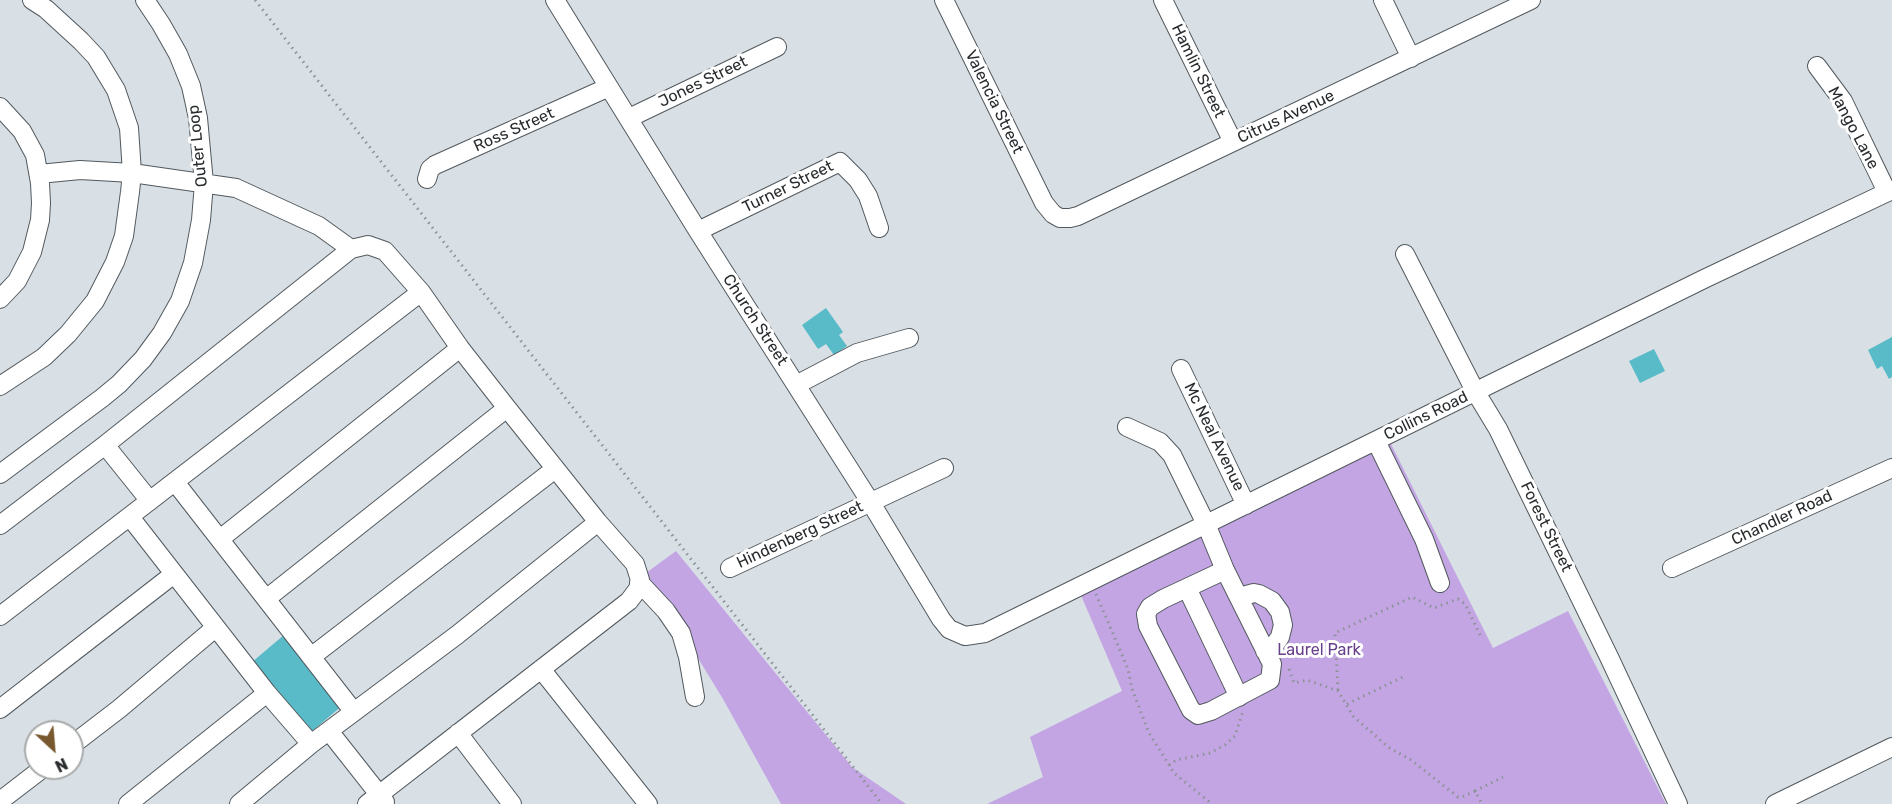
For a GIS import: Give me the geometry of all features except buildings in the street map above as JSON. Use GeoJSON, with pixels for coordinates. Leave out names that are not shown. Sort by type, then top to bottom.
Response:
{"type":"FeatureCollection","features":[{"type":"Feature","properties":{"kind":"street"},"geometry":{"type":"LineString","coordinates":[[0,386],[44,357],[68,334],[95,301],[115,262],[129,212],[132,173],[129,129],[123,107],[107,74],[81,41],[46,9],[32,0]]}},
{"type":"Feature","properties":{"kind":"street","name":"Outer Loop"},"geometry":{"type":"LineString","coordinates":[[0,474],[119,384],[143,359],[162,333],[180,301],[193,263],[201,220],[204,183],[198,118],[190,86],[178,54],[145,0]]}},
{"type":"Feature","properties":{"kind":"street","name":"Church Street"},"geometry":{"type":"LineString","coordinates":[[555,0],[698,231],[871,502],[940,619],[949,629],[958,634]]}},
{"type":"Feature","properties":{"kind":"street","name":"Valencia Street"},"geometry":{"type":"LineString","coordinates":[[944,0],[1044,203]]}},
{"type":"Feature","properties":{"kind":"street","name":"Hamlin Street"},"geometry":{"type":"LineString","coordinates":[[1163,0],[1233,142]]}},
{"type":"Feature","properties":{"kind":"street"},"geometry":{"type":"LineString","coordinates":[[1383,0],[1412,58]]}},
{"type":"Feature","properties":{"kind":"street","name":"Citrus Avenue"},"geometry":{"type":"LineString","coordinates":[[1044,203],[1053,214],[1060,218],[1078,216],[1531,0]]}},
{"type":"Feature","properties":{"kind":"street","name":"Jones Street"},"geometry":{"type":"LineString","coordinates":[[628,118],[777,47]]}},
{"type":"Feature","properties":{"kind":"street","name":"Mango Lane"},"geometry":{"type":"LineString","coordinates":[[1817,66],[1843,101],[1890,191]]}},
{"type":"Feature","properties":{"kind":"street","name":"Ross Street"},"geometry":{"type":"LineString","coordinates":[[427,179],[430,169],[435,165],[609,87]]}},
{"type":"Feature","properties":{"kind":"street"},"geometry":{"type":"LineString","coordinates":[[0,107],[14,121],[35,155],[39,174],[41,212],[32,252],[17,281],[0,300]]}},
{"type":"Feature","properties":{"kind":"street","name":"Turner Street"},"geometry":{"type":"LineString","coordinates":[[698,231],[840,162],[858,180],[868,196],[879,228]]}},
{"type":"Feature","properties":{"kind":"street"},"geometry":{"type":"LineString","coordinates":[[39,174],[80,171],[132,173],[236,188],[319,226],[351,249]]}},
{"type":"Feature","properties":{"kind":"street","name":"Collins Road"},"geometry":{"type":"LineString","coordinates":[[958,634],[972,636],[985,633],[1706,278],[1890,191]]}},
{"type":"Feature","properties":{"kind":"street"},"geometry":{"type":"LineString","coordinates":[[0,525],[105,445],[351,249],[368,245],[385,251],[421,292],[460,348],[555,469],[635,564],[639,573],[639,582],[638,589],[628,601],[458,733],[378,801],[328,731]]}},
{"type":"Feature","properties":{"kind":"street","name":"Forest Street"},"geometry":{"type":"LineString","coordinates":[[1405,254],[1475,391],[1503,439],[1610,657],[1678,804]]}},
{"type":"Feature","properties":{"kind":"street"},"geometry":{"type":"LineString","coordinates":[[0,616],[421,292]]}},
{"type":"Feature","properties":{"kind":"street"},"geometry":{"type":"LineString","coordinates":[[796,385],[857,353],[909,338]]}},
{"type":"Feature","properties":{"kind":"street"},"geometry":{"type":"LineString","coordinates":[[220,539],[460,348]]}},
{"type":"Feature","properties":{"kind":"street","name":"Mc Neal Avenue"},"geometry":{"type":"LineString","coordinates":[[1182,369],[1246,504]]}},
{"type":"Feature","properties":{"kind":"street"},"geometry":{"type":"LineString","coordinates":[[266,599],[507,408]]}},
{"type":"Feature","properties":{"kind":"street"},"geometry":{"type":"LineString","coordinates":[[1126,427],[1154,438],[1169,450],[1268,657],[1270,680],[1244,702],[1198,715],[1191,710],[1148,626],[1146,614],[1150,607],[1163,598],[1225,570]]}},
{"type":"Feature","properties":{"kind":"street"},"geometry":{"type":"LineString","coordinates":[[1376,441],[1424,539],[1440,583]]}},
{"type":"Feature","properties":{"kind":"street"},"geometry":{"type":"LineString","coordinates":[[105,445],[150,501]]}},
{"type":"Feature","properties":{"kind":"street","name":"Hindenberg Street"},"geometry":{"type":"LineString","coordinates":[[730,568],[944,468]]}},
{"type":"Feature","properties":{"kind":"street","name":"Chandler Road"},"geometry":{"type":"LineString","coordinates":[[1672,568],[1892,468]]}},
{"type":"Feature","properties":{"kind":"street"},"geometry":{"type":"LineString","coordinates":[[311,657],[555,469]]}},
{"type":"Feature","properties":{"kind":"street"},"geometry":{"type":"LineString","coordinates":[[176,482],[354,712]]}},
{"type":"Feature","properties":{"kind":"street"},"geometry":{"type":"LineString","coordinates":[[130,517],[215,628],[311,744]]}},
{"type":"Feature","properties":{"kind":"street"},"geometry":{"type":"LineString","coordinates":[[239,804],[311,744],[457,635],[598,522]]}},
{"type":"Feature","properties":{"kind":"street"},"geometry":{"type":"LineString","coordinates":[[0,709],[174,574]]}},
{"type":"Feature","properties":{"kind":"street"},"geometry":{"type":"LineString","coordinates":[[639,582],[666,610],[681,633],[695,697]]}},
{"type":"Feature","properties":{"kind":"street"},"geometry":{"type":"LineString","coordinates":[[1187,588],[1244,702]]}},
{"type":"Feature","properties":{"kind":"street"},"geometry":{"type":"LineString","coordinates":[[1239,597],[1259,594],[1272,601],[1280,612],[1283,625],[1280,637],[1268,657]]}},
{"type":"Feature","properties":{"kind":"street"},"geometry":{"type":"LineString","coordinates":[[84,736],[215,628]]}},
{"type":"Feature","properties":{"kind":"street"},"geometry":{"type":"LineString","coordinates":[[541,669],[648,804]]}},
{"type":"Feature","properties":{"kind":"street"},"geometry":{"type":"LineString","coordinates":[[128,804],[267,693]]}},
{"type":"Feature","properties":{"kind":"street"},"geometry":{"type":"LineString","coordinates":[[458,733],[512,804]]}},
{"type":"Feature","properties":{"kind":"street"},"geometry":{"type":"LineString","coordinates":[[1775,804],[1892,747]]}},
{"type":"Feature","properties":{"kind":"street"},"geometry":{"type":"LineString","coordinates":[[0,801],[27,780]]}},
{"type":"Feature","properties":{"kind":"path"},"geometry":{"type":"LineString","coordinates":[[255,0],[882,804]]}},
{"type":"Feature","properties":{"kind":"path"},"geometry":{"type":"LineString","coordinates":[[1090,581],[1128,669],[1132,689],[1149,733],[1174,773],[1209,803]]}},
{"type":"Feature","properties":{"kind":"path"},"geometry":{"type":"LineString","coordinates":[[1481,637],[1465,604],[1458,599],[1434,608],[1412,597],[1335,633],[1338,691],[1353,716],[1388,747],[1411,760],[1458,796],[1462,797],[1503,777]]}},
{"type":"Feature","properties":{"kind":"path"},"geometry":{"type":"LineString","coordinates":[[1268,657],[1287,665],[1294,683]]}},
{"type":"Feature","properties":{"kind":"path"},"geometry":{"type":"LineString","coordinates":[[1347,704],[1405,676]]}},
{"type":"Feature","properties":{"kind":"path"},"geometry":{"type":"LineString","coordinates":[[1285,688],[1294,683],[1307,681],[1338,691]]}},
{"type":"Feature","properties":{"kind":"path"},"geometry":{"type":"LineString","coordinates":[[1168,765],[1176,760],[1210,753],[1225,745],[1234,736],[1244,702]]}},
{"type":"Feature","properties":{"kind":"path"},"geometry":{"type":"LineString","coordinates":[[1475,791],[1482,804]]}},
{"type":"Feature","properties":{"kind":"green space","name":"Laurel Park"},"geometry":{"type":"Polygon","coordinates":[[[1391,444],[1493,648],[1568,611],[1666,804],[987,804],[1043,777],[1030,737],[1122,691],[1080,593],[1391,444]]]}},
{"type":"Feature","properties":{"kind":"green space"},"geometry":{"type":"Polygon","coordinates":[[[676,551],[852,767],[906,804],[781,804],[723,699],[646,573],[676,551]]]}}]}
